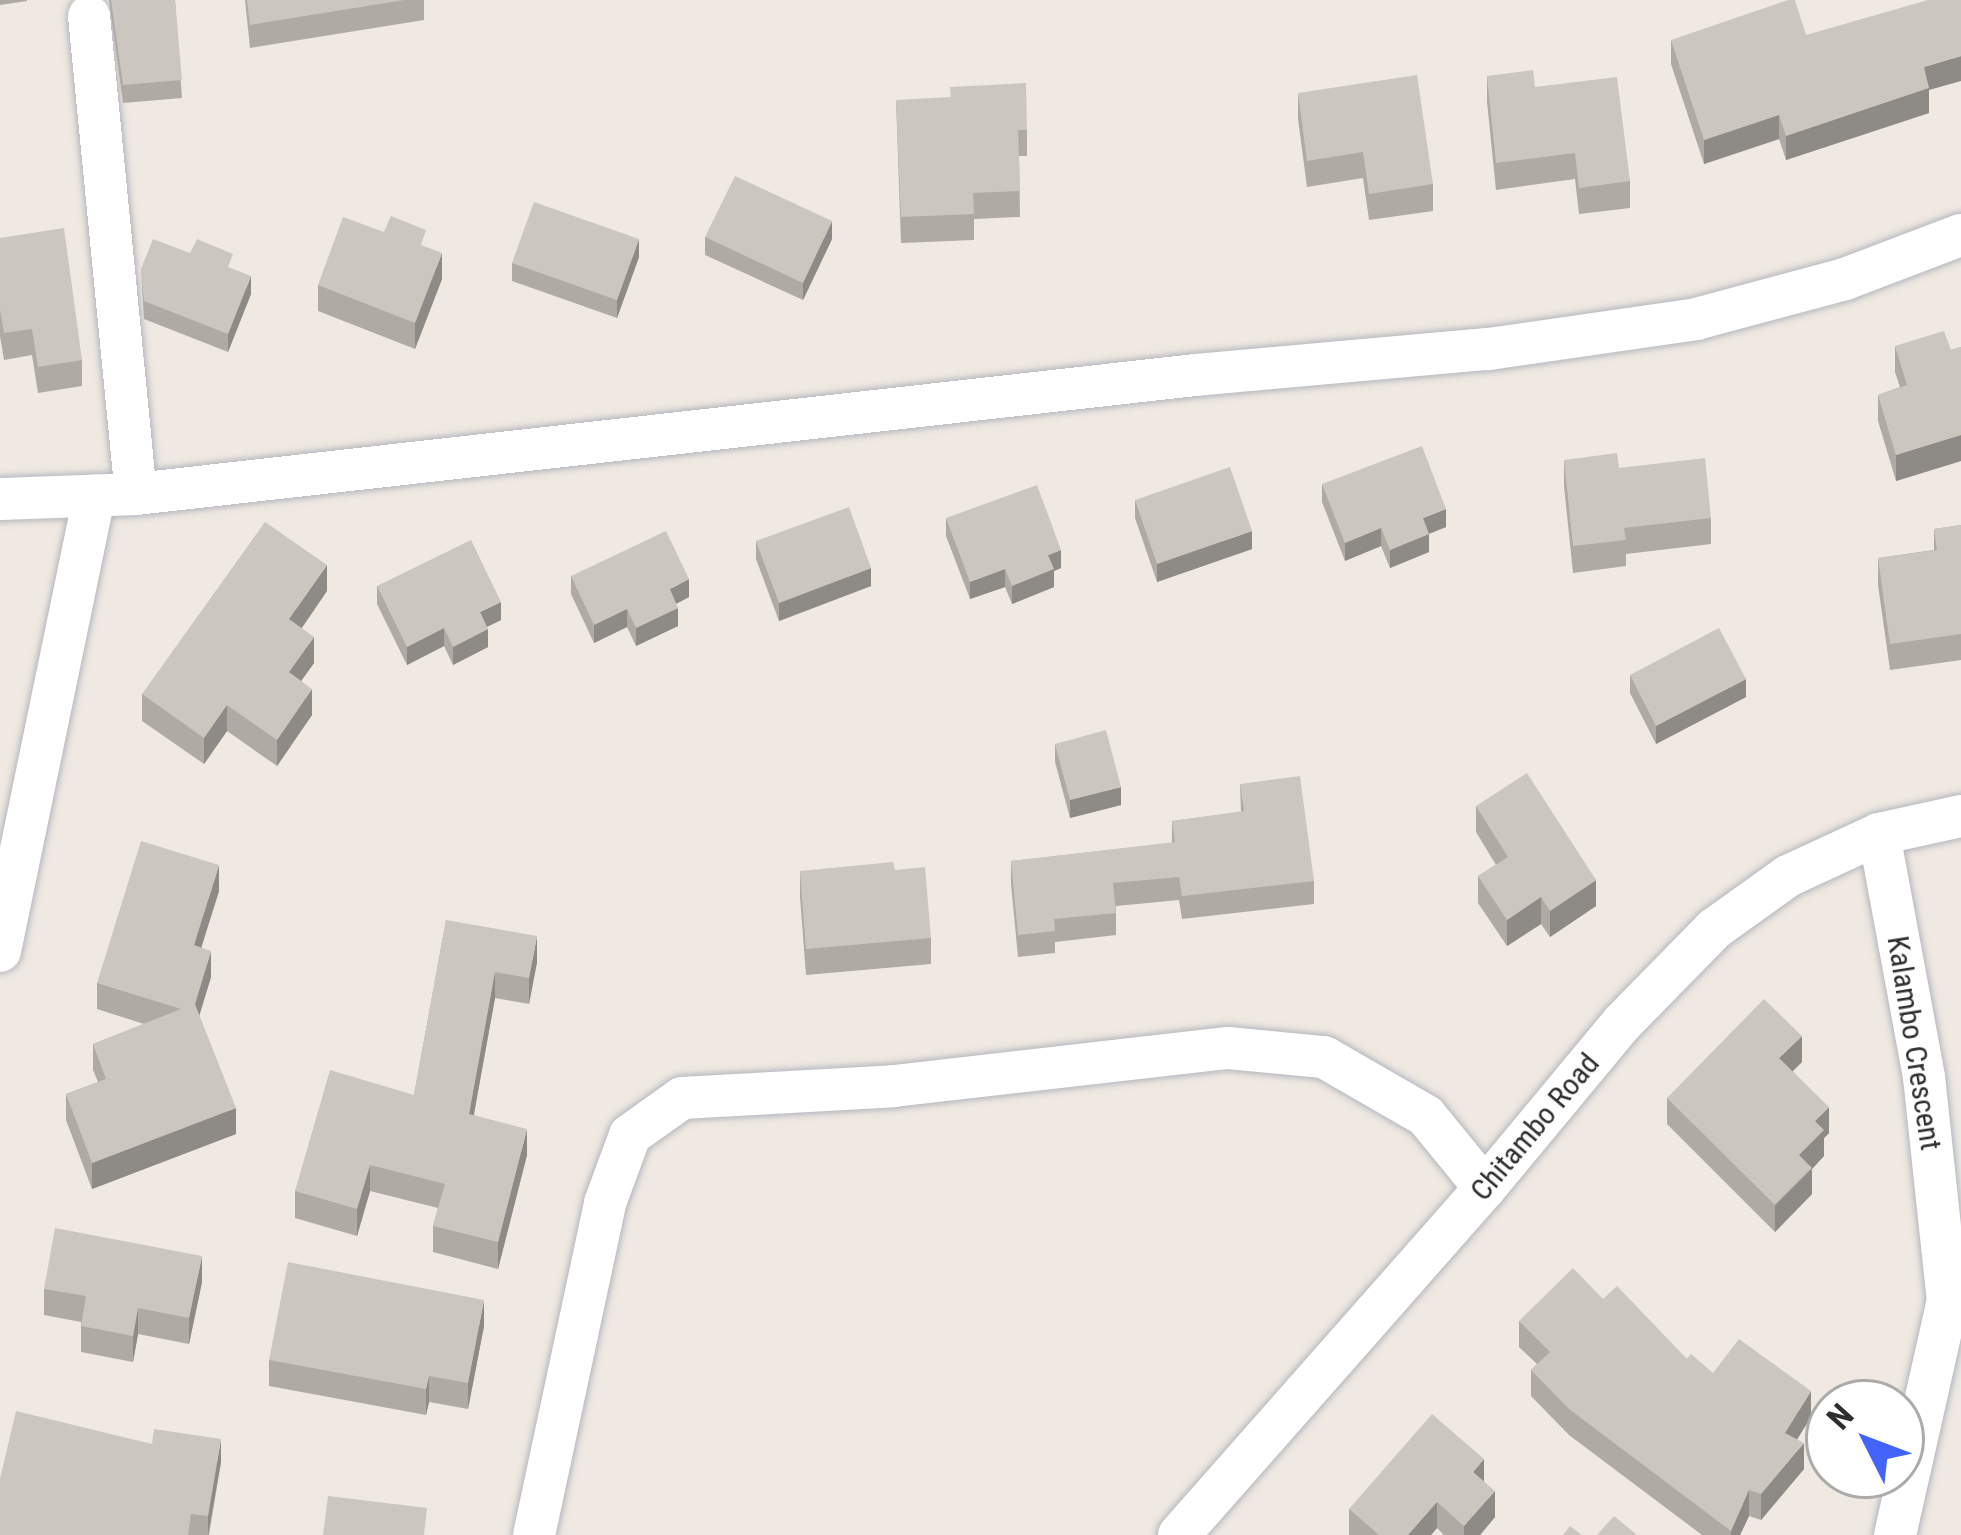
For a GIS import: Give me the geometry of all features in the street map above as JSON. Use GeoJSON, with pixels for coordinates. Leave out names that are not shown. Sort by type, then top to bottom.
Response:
{"type":"FeatureCollection","features":[{"type":"Feature","properties":{"kind":"street"},"geometry":{"type":"LineString","coordinates":[[88,16],[136,494]]}},
{"type":"Feature","properties":{"kind":"street"},"geometry":{"type":"LineString","coordinates":[[0,499],[136,494],[1196,375],[1490,349],[1696,320],[1845,279],[1961,236]]}},
{"type":"Feature","properties":{"kind":"street"},"geometry":{"type":"LineString","coordinates":[[0,951],[94,496]]}},
{"type":"Feature","properties":{"kind":"street","name":"Chitambo Road"},"geometry":{"type":"LineString","coordinates":[[1179,1535],[1485,1188],[1622,1023],[1714,929],[1788,876],[1880,834],[1961,816]]}},
{"type":"Feature","properties":{"kind":"street","name":"Kalambo Crescent"},"geometry":{"type":"LineString","coordinates":[[1880,834],[1924,1077],[1948,1300],[1895,1535]]}},
{"type":"Feature","properties":{"kind":"street"},"geometry":{"type":"LineString","coordinates":[[534,1535],[605,1203],[630,1136],[682,1098],[894,1086],[1228,1048],[1324,1057],[1426,1116],[1485,1188]]}},
{"type":"Feature","properties":{"kind":"building"},"geometry":{"type":"Polygon","coordinates":[[[111,0],[175,0],[182,80],[123,85],[111,0]]]}},
{"type":"Feature","properties":{"kind":"building"},"geometry":{"type":"Polygon","coordinates":[[[247,0],[404,0],[250,25],[247,0]]]}},
{"type":"Feature","properties":{"kind":"building"},"geometry":{"type":"Polygon","coordinates":[[[1795,0],[1806,35],[1928,0],[1961,0],[1961,56],[1924,67],[1929,88],[1786,136],[1779,115],[1704,140],[1671,40],[1795,0]]]}},
{"type":"Feature","properties":{"kind":"building"},"geometry":{"type":"Polygon","coordinates":[[[1533,70],[1535,87],[1617,77],[1630,181],[1579,188],[1575,153],[1496,163],[1487,76],[1533,70]]]}},
{"type":"Feature","properties":{"kind":"building"},"geometry":{"type":"Polygon","coordinates":[[[1417,75],[1433,184],[1369,194],[1363,152],[1307,161],[1298,93],[1417,75]]]}},
{"type":"Feature","properties":{"kind":"building"},"geometry":{"type":"Polygon","coordinates":[[[1026,83],[1027,130],[1018,130],[1020,191],[973,193],[974,214],[901,217],[896,100],[951,97],[950,87],[1026,83]]]}},
{"type":"Feature","properties":{"kind":"building"},"geometry":{"type":"Polygon","coordinates":[[[735,176],[832,221],[803,283],[705,237],[735,176]]]}},
{"type":"Feature","properties":{"kind":"building"},"geometry":{"type":"Polygon","coordinates":[[[534,202],[639,239],[617,300],[512,263],[534,202]]]}},
{"type":"Feature","properties":{"kind":"building"},"geometry":{"type":"Polygon","coordinates":[[[391,216],[426,230],[421,245],[442,253],[415,323],[318,285],[343,217],[384,232],[391,216]]]}},
{"type":"Feature","properties":{"kind":"building"},"geometry":{"type":"Polygon","coordinates":[[[64,228],[82,360],[38,367],[32,329],[4,333],[0,238],[64,228]]]}},
{"type":"Feature","properties":{"kind":"building"},"geometry":{"type":"Polygon","coordinates":[[[153,239],[190,253],[197,239],[233,254],[228,267],[251,276],[228,334],[144,301],[141,269],[153,239]]]}},
{"type":"Feature","properties":{"kind":"building"},"geometry":{"type":"Polygon","coordinates":[[[1944,331],[1951,350],[1961,347],[1961,435],[1896,455],[1878,395],[1907,385],[1895,346],[1944,331]]]}},
{"type":"Feature","properties":{"kind":"building"},"geometry":{"type":"Polygon","coordinates":[[[1422,446],[1446,509],[1423,518],[1429,534],[1390,550],[1381,528],[1345,543],[1322,484],[1422,446]]]}},
{"type":"Feature","properties":{"kind":"building"},"geometry":{"type":"Polygon","coordinates":[[[1617,453],[1619,468],[1705,458],[1711,518],[1624,528],[1626,540],[1573,546],[1564,460],[1617,453]]]}},
{"type":"Feature","properties":{"kind":"building"},"geometry":{"type":"Polygon","coordinates":[[[1230,467],[1252,531],[1157,564],[1135,500],[1230,467]]]}},
{"type":"Feature","properties":{"kind":"building"},"geometry":{"type":"Polygon","coordinates":[[[1037,485],[1061,550],[1048,555],[1054,569],[1012,586],[1005,569],[970,582],[946,518],[1037,485]]]}},
{"type":"Feature","properties":{"kind":"building"},"geometry":{"type":"Polygon","coordinates":[[[849,507],[871,568],[779,603],[756,541],[849,507]]]}},
{"type":"Feature","properties":{"kind":"building"},"geometry":{"type":"Polygon","coordinates":[[[265,522],[327,565],[289,619],[314,637],[289,672],[312,689],[277,740],[227,705],[204,738],[142,694],[265,522]]]}},
{"type":"Feature","properties":{"kind":"building"},"geometry":{"type":"Polygon","coordinates":[[[1961,525],[1961,634],[1890,644],[1878,558],[1937,550],[1934,529],[1961,525]]]}},
{"type":"Feature","properties":{"kind":"building"},"geometry":{"type":"Polygon","coordinates":[[[666,531],[689,579],[670,589],[678,608],[636,628],[627,609],[594,625],[571,576],[666,531]]]}},
{"type":"Feature","properties":{"kind":"building"},"geometry":{"type":"Polygon","coordinates":[[[471,540],[501,602],[480,612],[488,629],[453,647],[444,628],[407,647],[377,586],[471,540]]]}},
{"type":"Feature","properties":{"kind":"building"},"geometry":{"type":"Polygon","coordinates":[[[1719,628],[1746,679],[1656,726],[1630,675],[1719,628]]]}},
{"type":"Feature","properties":{"kind":"building"},"geometry":{"type":"Polygon","coordinates":[[[1106,730],[1121,787],[1070,800],[1055,744],[1106,730]]]}},
{"type":"Feature","properties":{"kind":"building"},"geometry":{"type":"Polygon","coordinates":[[[1527,773],[1596,880],[1550,911],[1541,897],[1507,920],[1478,876],[1508,857],[1476,806],[1527,773]]]}},
{"type":"Feature","properties":{"kind":"building"},"geometry":{"type":"Polygon","coordinates":[[[1300,776],[1314,881],[1182,896],[1179,877],[1113,883],[1116,913],[1054,919],[1055,931],[1018,935],[1011,861],[1175,842],[1172,821],[1244,811],[1240,784],[1300,776]]]}},
{"type":"Feature","properties":{"kind":"building"},"geometry":{"type":"Polygon","coordinates":[[[141,841],[219,865],[194,945],[211,951],[195,1004],[236,1108],[92,1163],[66,1094],[106,1079],[93,1044],[181,1009],[97,983],[141,841]]]}},
{"type":"Feature","properties":{"kind":"building"},"geometry":{"type":"Polygon","coordinates":[[[893,862],[895,870],[925,867],[931,938],[806,949],[800,871],[893,862]]]}},
{"type":"Feature","properties":{"kind":"building"},"geometry":{"type":"Polygon","coordinates":[[[446,920],[537,936],[529,978],[495,972],[469,1114],[527,1129],[498,1242],[433,1226],[445,1184],[370,1165],[357,1209],[295,1191],[330,1070],[414,1095],[446,920]]]}},
{"type":"Feature","properties":{"kind":"building"},"geometry":{"type":"Polygon","coordinates":[[[1764,999],[1802,1036],[1779,1058],[1829,1107],[1815,1121],[1824,1130],[1799,1155],[1812,1168],[1775,1205],[1667,1098],[1764,999]]]}},
{"type":"Feature","properties":{"kind":"building"},"geometry":{"type":"Polygon","coordinates":[[[55,1228],[202,1256],[189,1318],[138,1308],[133,1336],[81,1326],[86,1296],[44,1289],[55,1228]]]}},
{"type":"Feature","properties":{"kind":"building"},"geometry":{"type":"Polygon","coordinates":[[[288,1262],[484,1300],[468,1383],[429,1376],[426,1389],[269,1360],[288,1262]]]}},
{"type":"Feature","properties":{"kind":"building"},"geometry":{"type":"Polygon","coordinates":[[[1573,1268],[1603,1299],[1617,1286],[1687,1359],[1691,1354],[1713,1373],[1739,1339],[1805,1387],[1805,1401],[1785,1433],[1804,1443],[1761,1494],[1749,1490],[1731,1531],[1569,1409],[1531,1370],[1550,1352],[1519,1321],[1573,1268]]]}},
{"type":"Feature","properties":{"kind":"building"},"geometry":{"type":"Polygon","coordinates":[[[16,1411],[152,1444],[154,1429],[221,1439],[208,1516],[191,1514],[188,1535],[0,1535],[0,1479],[16,1411]]]}},
{"type":"Feature","properties":{"kind":"building"},"geometry":{"type":"Polygon","coordinates":[[[1432,1414],[1484,1459],[1473,1472],[1495,1491],[1464,1526],[1437,1502],[1408,1535],[1379,1535],[1349,1509],[1432,1414]]]}},
{"type":"Feature","properties":{"kind":"building"},"geometry":{"type":"Polygon","coordinates":[[[328,1496],[427,1508],[424,1535],[323,1535],[328,1496]]]}},
{"type":"Feature","properties":{"kind":"building"},"geometry":{"type":"Polygon","coordinates":[[[1614,1516],[1637,1535],[1597,1535],[1614,1516]]]}}]}
